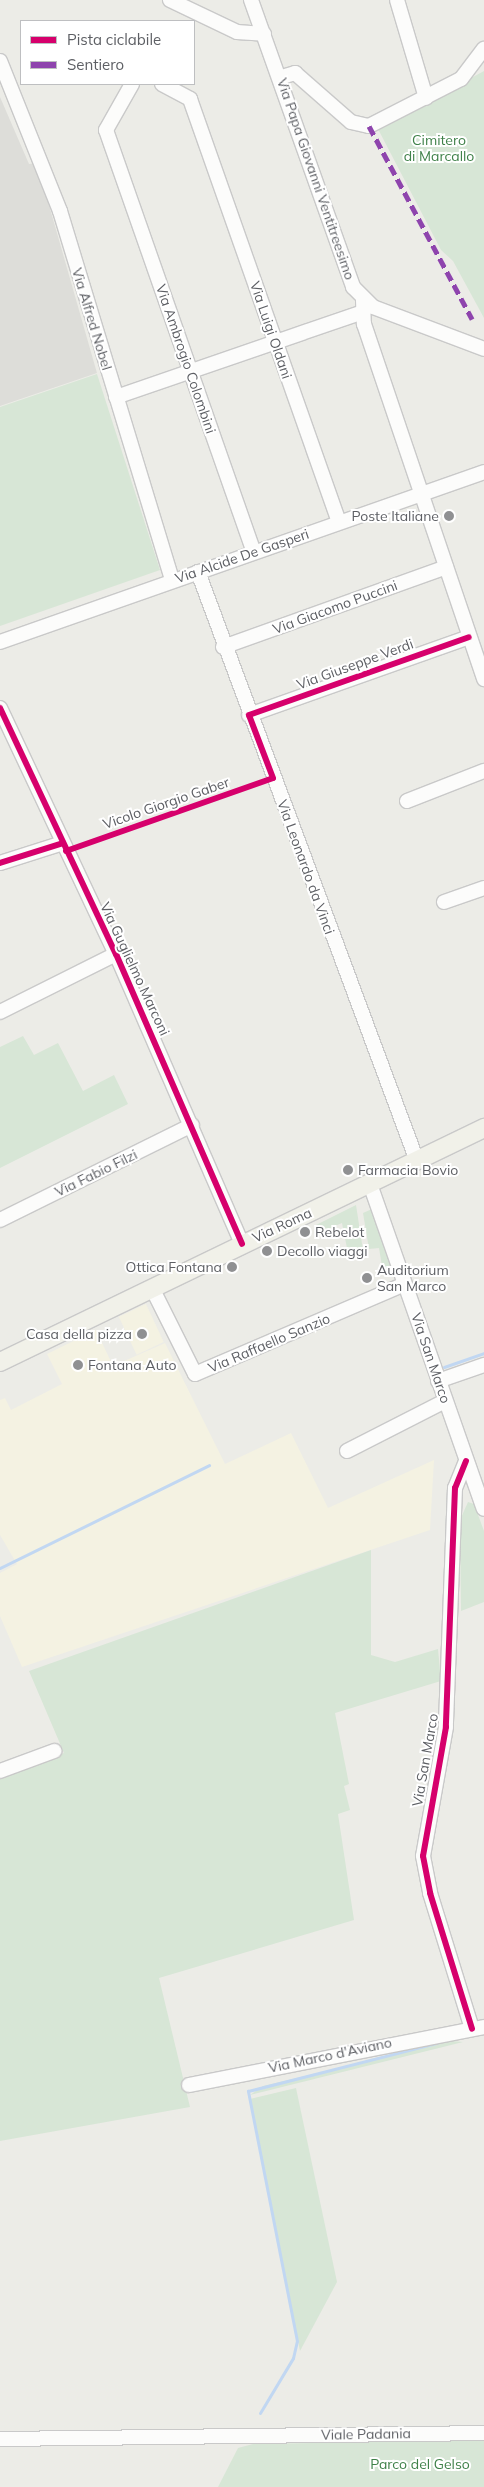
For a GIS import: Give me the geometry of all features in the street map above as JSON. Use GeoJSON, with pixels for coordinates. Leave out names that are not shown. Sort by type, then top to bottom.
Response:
{"type":"FeatureCollection","features":[{"type":"Feature","properties":{"kind":"main road","name":"Via Roma"},"geometry":{"type":"LineString","coordinates":[[0,1362],[484,1128]]}},
{"type":"Feature","properties":{"kind":"street"},"geometry":{"type":"LineString","coordinates":[[170,0],[237,32],[264,34]]}},
{"type":"Feature","properties":{"kind":"street","name":"Via Papa Giovanni Ventitreesimo"},"geometry":{"type":"LineString","coordinates":[[251,0],[282,77],[349,279],[363,312],[484,679]]}},
{"type":"Feature","properties":{"kind":"street"},"geometry":{"type":"LineString","coordinates":[[397,0],[426,98]]}},
{"type":"Feature","properties":{"kind":"street"},"geometry":{"type":"LineString","coordinates":[[282,77],[295,73],[344,117],[361,126],[385,120],[461,79],[484,49]]}},
{"type":"Feature","properties":{"kind":"street","name":"Via Alfred Nobel"},"geometry":{"type":"LineString","coordinates":[[0,61],[60,211],[172,580]]}},
{"type":"Feature","properties":{"kind":"street","name":"Via Ambrogio Colombini"},"geometry":{"type":"LineString","coordinates":[[131,85],[106,126],[254,552]]}},
{"type":"Feature","properties":{"kind":"street","name":"Via Luigi Oldani"},"geometry":{"type":"LineString","coordinates":[[164,85],[190,99],[339,522]]}},
{"type":"Feature","properties":{"kind":"street"},"geometry":{"type":"LineString","coordinates":[[116,397],[363,312],[484,349]]}},
{"type":"Feature","properties":{"kind":"street","name":"Via Alcide De Gasperi"},"geometry":{"type":"LineString","coordinates":[[0,642],[484,472]]}},
{"type":"Feature","properties":{"kind":"street","name":"Via Giacomo Puccini"},"geometry":{"type":"LineString","coordinates":[[223,647],[446,567]]}},
{"type":"Feature","properties":{"kind":"street","name":"Via Leonardo da Vinci"},"geometry":{"type":"LineString","coordinates":[[198,572],[223,647],[417,1161]]}},
{"type":"Feature","properties":{"kind":"street","name":"Via Giuseppe Verdi"},"geometry":{"type":"LineString","coordinates":[[249,716],[469,637]]}},
{"type":"Feature","properties":{"kind":"street","name":"Via Guglielmo Marconi"},"geometry":{"type":"LineString","coordinates":[[0,708],[116,954],[192,1125],[242,1244]]}},
{"type":"Feature","properties":{"kind":"street"},"geometry":{"type":"LineString","coordinates":[[407,801],[484,771]]}},
{"type":"Feature","properties":{"kind":"street"},"geometry":{"type":"LineString","coordinates":[[0,863],[63,843]]}},
{"type":"Feature","properties":{"kind":"street"},"geometry":{"type":"LineString","coordinates":[[444,902],[484,888]]}},
{"type":"Feature","properties":{"kind":"street"},"geometry":{"type":"LineString","coordinates":[[0,1012],[116,954]]}},
{"type":"Feature","properties":{"kind":"street","name":"Via Fabio Filzi"},"geometry":{"type":"LineString","coordinates":[[0,1220],[192,1125]]}},
{"type":"Feature","properties":{"kind":"street","name":"Via San Marco"},"geometry":{"type":"LineString","coordinates":[[370,1184],[466,1461],[457,1474],[454,1504],[446,1727],[423,1856],[430,1893],[478,2028]]}},
{"type":"Feature","properties":{"kind":"street","name":"Via Raffaello Sanzio"},"geometry":{"type":"LineString","coordinates":[[152,1288],[195,1374],[405,1284]]}},
{"type":"Feature","properties":{"kind":"street"},"geometry":{"type":"LineString","coordinates":[[438,1381],[484,1365]]}},
{"type":"Feature","properties":{"kind":"street"},"geometry":{"type":"LineString","coordinates":[[347,1451],[445,1401]]}},
{"type":"Feature","properties":{"kind":"street"},"geometry":{"type":"LineString","coordinates":[[466,1461],[480,1485],[484,1509]]}},
{"type":"Feature","properties":{"kind":"street"},"geometry":{"type":"LineString","coordinates":[[454,1504],[480,1485]]}},
{"type":"Feature","properties":{"kind":"street"},"geometry":{"type":"LineString","coordinates":[[0,1771],[54,1751]]}},
{"type":"Feature","properties":{"kind":"street","name":"Via Marco d'Aviano"},"geometry":{"type":"LineString","coordinates":[[189,2085],[478,2028]]}},
{"type":"Feature","properties":{"kind":"street","name":"Viale Padania"},"geometry":{"type":"LineString","coordinates":[[0,2439],[484,2432]]}},
{"type":"Feature","properties":{"kind":"shaded area"},"geometry":{"type":"Polygon","coordinates":[[[0,97],[29,164],[37,163],[97,373],[0,406],[0,97]]]}},
{"type":"Feature","properties":{"kind":"shaded area"},"geometry":{"type":"Polygon","coordinates":[[[146,1304],[164,1342],[137,1355],[119,1317],[146,1304]]]}},
{"type":"Feature","properties":{"kind":"shaded area"},"geometry":{"type":"Polygon","coordinates":[[[96,1330],[113,1366],[165,1343],[225,1464],[291,1433],[328,1508],[434,1460],[430,1530],[22,1667],[0,1616],[0,1573],[17,1564],[0,1535],[0,1400],[5,1398],[11,1410],[62,1384],[47,1354],[96,1330]]]}},
{"type":"Feature","properties":{"kind":"green space","name":"Cimitero di Marcallo"},"geometry":{"type":"Polygon","coordinates":[[[484,71],[484,318],[453,261],[441,250],[378,129],[484,71]]]}},
{"type":"Feature","properties":{"kind":"green space"},"geometry":{"type":"Polygon","coordinates":[[[97,374],[160,570],[0,626],[0,407],[97,374]]]}},
{"type":"Feature","properties":{"kind":"green space"},"geometry":{"type":"Polygon","coordinates":[[[23,1036],[34,1055],[58,1043],[83,1091],[114,1075],[128,1104],[0,1168],[0,1047],[23,1036]]]}},
{"type":"Feature","properties":{"kind":"green space"},"geometry":{"type":"Polygon","coordinates":[[[356,1205],[363,1250],[348,1253],[342,1223],[319,1233],[316,1225],[356,1205]]]}},
{"type":"Feature","properties":{"kind":"green space"},"geometry":{"type":"Polygon","coordinates":[[[372,1209],[394,1268],[383,1272],[379,1248],[369,1249],[363,1213],[372,1209]]]}},
{"type":"Feature","properties":{"kind":"green space"},"geometry":{"type":"Polygon","coordinates":[[[468,1502],[474,1504],[484,1531],[484,1602],[461,1611],[460,1520],[468,1502]]]}},
{"type":"Feature","properties":{"kind":"green space"},"geometry":{"type":"Polygon","coordinates":[[[371,1550],[371,1655],[395,1662],[438,1649],[441,1681],[335,1713],[349,1784],[344,1786],[350,1810],[338,1814],[354,1920],[159,1978],[190,2107],[0,2141],[0,1776],[64,1753],[29,1671],[371,1550]]]}},
{"type":"Feature","properties":{"kind":"green space"},"geometry":{"type":"Polygon","coordinates":[[[452,2041],[463,2042],[250,2095],[263,2086],[452,2041]]]}},
{"type":"Feature","properties":{"kind":"green space"},"geometry":{"type":"Polygon","coordinates":[[[296,2088],[337,2282],[300,2351],[250,2099],[296,2088]]]}},
{"type":"Feature","properties":{"kind":"green space","name":"Parco del Gelso"},"geometry":{"type":"Polygon","coordinates":[[[484,2440],[484,2487],[218,2487],[238,2448],[253,2444],[484,2440]]]}},
{"type":"Feature","properties":{"kind":"waterway"},"geometry":{"type":"LineString","coordinates":[[444,1367],[484,1353]]}},
{"type":"Feature","properties":{"kind":"waterway"},"geometry":{"type":"LineString","coordinates":[[0,1568],[209,1465]]}},
{"type":"Feature","properties":{"kind":"waterway"},"geometry":{"type":"LineString","coordinates":[[260,2413],[293,2358],[297,2341],[248,2091],[437,2043]]}},
{"type":"Feature","properties":{"kind":"marked path"},"geometry":{"type":"LineString","coordinates":[[369,126],[472,319]]}},
{"type":"Feature","properties":{"kind":"cycle path","name":"Vicolo Giorgio Gaber"},"geometry":{"type":"LineString","coordinates":[[66,851],[273,778],[249,715],[469,637]]}},
{"type":"Feature","properties":{"kind":"cycle path"},"geometry":{"type":"LineString","coordinates":[[0,708],[116,954],[242,1244]]}},
{"type":"Feature","properties":{"kind":"cycle path"},"geometry":{"type":"LineString","coordinates":[[0,863],[63,843]]}},
{"type":"Feature","properties":{"kind":"cycle path"},"geometry":{"type":"LineString","coordinates":[[466,1461],[455,1488],[446,1727],[423,1856],[430,1893],[472,2029]]}},
{"type":"Feature","properties":{"kind":"place","name":"Poste Italiane"},"geometry":{"type":"Point","coordinates":[449,516]}},
{"type":"Feature","properties":{"kind":"place","name":"Farmacia Bovio"},"geometry":{"type":"Point","coordinates":[348,1170]}},
{"type":"Feature","properties":{"kind":"place","name":"Rebelot"},"geometry":{"type":"Point","coordinates":[305,1232]}},
{"type":"Feature","properties":{"kind":"place","name":"Decollo viaggi"},"geometry":{"type":"Point","coordinates":[267,1251]}},
{"type":"Feature","properties":{"kind":"place","name":"Ottica Fontana"},"geometry":{"type":"Point","coordinates":[232,1267]}},
{"type":"Feature","properties":{"kind":"place","name":"Auditorium San Marco"},"geometry":{"type":"Point","coordinates":[367,1278]}},
{"type":"Feature","properties":{"kind":"place","name":"Casa della pizza"},"geometry":{"type":"Point","coordinates":[142,1334]}},
{"type":"Feature","properties":{"kind":"place","name":"Fontana Auto"},"geometry":{"type":"Point","coordinates":[78,1365]}}]}
